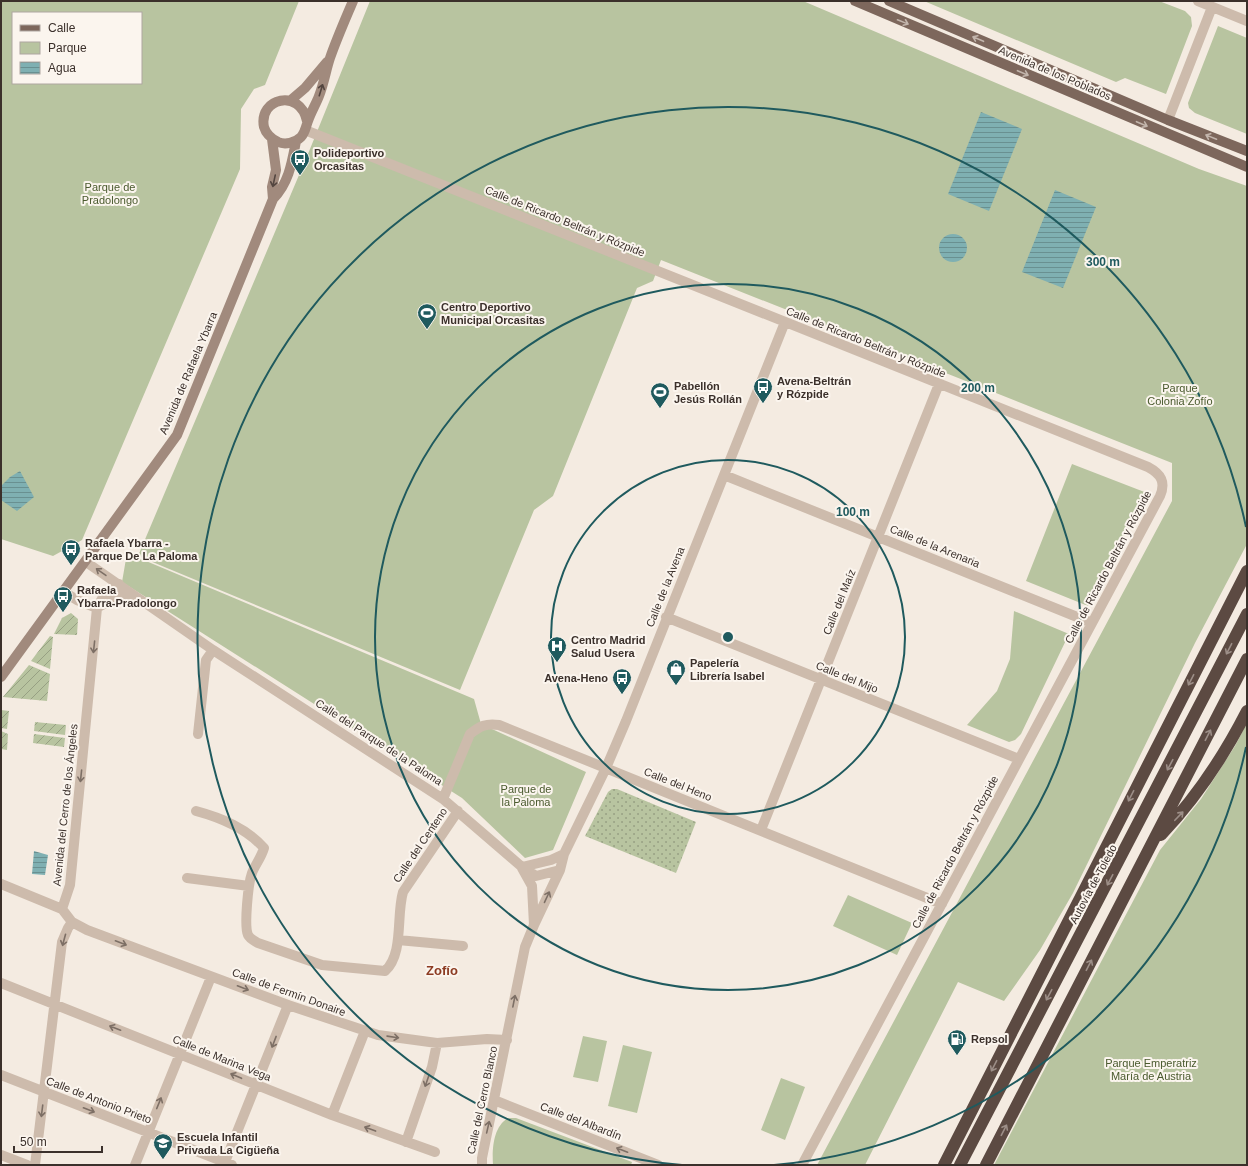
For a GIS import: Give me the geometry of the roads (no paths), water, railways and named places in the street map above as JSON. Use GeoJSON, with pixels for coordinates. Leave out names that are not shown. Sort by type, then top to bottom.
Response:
{"type":"FeatureCollection","features":[{"type":"Feature","properties":{"kind":"highway"},"geometry":{"type":"LineString","coordinates":[[944,1165],[1247,571]]}},
{"type":"Feature","properties":{"kind":"highway","name":"Autovía de Toledo"},"geometry":{"type":"LineString","coordinates":[[960,1165],[1247,614]]}},
{"type":"Feature","properties":{"kind":"highway"},"geometry":{"type":"LineString","coordinates":[[986,1165],[1247,659]]}},
{"type":"Feature","properties":{"kind":"highway"},"geometry":{"type":"LineString","coordinates":[[1152,844],[1186,808],[1234,737],[1247,711]]}},
{"type":"Feature","properties":{"kind":"main road","name":"Avenida de Rafaela Ybarra"},"geometry":{"type":"LineString","coordinates":[[1,677],[177,435],[273,199],[282,190],[285,184],[296,140],[301,137],[320,95],[330,58],[353,1]]}},
{"type":"Feature","properties":{"kind":"main road","name":"Avenida de los Poblados"},"geometry":{"type":"LineString","coordinates":[[854,1],[1247,167]]}},
{"type":"Feature","properties":{"kind":"main road","name":"Avenida de los Poblados"},"geometry":{"type":"LineString","coordinates":[[889,1],[1168,120],[1247,151]]}},
{"type":"Feature","properties":{"kind":"main road","name":"Avenida de Rafaela Ybarra"},"geometry":{"type":"LineString","coordinates":[[273,199],[272,186],[276,170],[272,139],[264,126],[264,116],[269,107],[277,101],[291,100],[305,88],[330,58]]}},
{"type":"Feature","properties":{"kind":"main road"},"geometry":{"type":"LineString","coordinates":[[291,100],[300,105],[305,112],[306,126]]}},
{"type":"Feature","properties":{"kind":"main road"},"geometry":{"type":"LineString","coordinates":[[272,139],[280,143],[288,143],[296,140]]}},
{"type":"Feature","properties":{"kind":"street"},"geometry":{"type":"LineString","coordinates":[[885,1],[886,15]]}},
{"type":"Feature","properties":{"kind":"street"},"geometry":{"type":"LineString","coordinates":[[1198,1],[1247,21]]}},
{"type":"Feature","properties":{"kind":"street"},"geometry":{"type":"LineString","coordinates":[[1168,120],[1212,7]]}},
{"type":"Feature","properties":{"kind":"street","name":"Calle de Ricardo Beltrán y Rózpide"},"geometry":{"type":"LineString","coordinates":[[306,126],[785,322],[1148,467],[1157,472],[1162,479],[1164,487],[1160,496],[802,1165]]}},
{"type":"Feature","properties":{"kind":"street","name":"Calle de la Avena"},"geometry":{"type":"LineString","coordinates":[[534,924],[560,870],[564,854],[606,768],[785,322]]}},
{"type":"Feature","properties":{"kind":"street","name":"Calle del Maíz"},"geometry":{"type":"LineString","coordinates":[[760,830],[879,537],[939,384]]}},
{"type":"Feature","properties":{"kind":"street","name":"Calle de la Arenaria"},"geometry":{"type":"LineString","coordinates":[[724,475],[1092,623]]}},
{"type":"Feature","properties":{"kind":"street","name":"Calle del Parque de la Paloma"},"geometry":{"type":"LineString","coordinates":[[86,562],[213,650],[444,799],[522,867],[536,876],[560,870]]}},
{"type":"Feature","properties":{"kind":"street"},"geometry":{"type":"LineString","coordinates":[[64,592],[77,600],[97,608],[103,598],[119,584]]}},
{"type":"Feature","properties":{"kind":"street","name":"Calle del Parque de la Paloma"},"geometry":{"type":"LineString","coordinates":[[97,608],[121,595],[138,599]]}},
{"type":"Feature","properties":{"kind":"street","name":"Avenida del Cerro de los Ángeles"},"geometry":{"type":"LineString","coordinates":[[62,909],[70,885],[97,608]]}},
{"type":"Feature","properties":{"kind":"street","name":"Calle del Mijo"},"geometry":{"type":"LineString","coordinates":[[666,617],[1018,759]]}},
{"type":"Feature","properties":{"kind":"street"},"geometry":{"type":"LineString","coordinates":[[198,734],[206,660],[213,650]]}},
{"type":"Feature","properties":{"kind":"street","name":"Calle del Heno"},"geometry":{"type":"LineString","coordinates":[[444,799],[470,734],[479,726],[488,724],[499,725],[942,904]]}},
{"type":"Feature","properties":{"kind":"street","name":"Calle del Centeno"},"geometry":{"type":"LineString","coordinates":[[196,811],[218,817],[253,835],[264,848],[261,858],[252,873],[249,886],[246,929],[249,937],[258,943],[322,965],[385,970],[391,965],[398,940],[399,906],[403,892],[458,811]]}},
{"type":"Feature","properties":{"kind":"street"},"geometry":{"type":"LineString","coordinates":[[522,867],[551,860],[564,854]]}},
{"type":"Feature","properties":{"kind":"street","name":"Calle del Parque de la Paloma"},"geometry":{"type":"LineString","coordinates":[[507,1040],[525,947],[534,924],[532,886],[522,867]]}},
{"type":"Feature","properties":{"kind":"street"},"geometry":{"type":"LineString","coordinates":[[187,878],[249,886]]}},
{"type":"Feature","properties":{"kind":"street"},"geometry":{"type":"LineString","coordinates":[[1,884],[62,909],[72,922],[62,942],[35,1165]]}},
{"type":"Feature","properties":{"kind":"street","name":"Calle de Fermín Donaire"},"geometry":{"type":"LineString","coordinates":[[72,922],[88,930],[211,977],[378,1035],[437,1043],[487,1039],[507,1040]]}},
{"type":"Feature","properties":{"kind":"street"},"geometry":{"type":"LineString","coordinates":[[398,940],[463,946]]}},
{"type":"Feature","properties":{"kind":"street"},"geometry":{"type":"LineString","coordinates":[[135,1165],[211,977]]}},
{"type":"Feature","properties":{"kind":"street","name":"Calle de Marina Vega"},"geometry":{"type":"LineString","coordinates":[[1,983],[332,1115],[435,1152]]}},
{"type":"Feature","properties":{"kind":"street"},"geometry":{"type":"LineString","coordinates":[[229,1164],[257,1085],[288,1005]]}},
{"type":"Feature","properties":{"kind":"street"},"geometry":{"type":"LineString","coordinates":[[332,1115],[365,1031]]}},
{"type":"Feature","properties":{"kind":"street","name":"Calle del Cerro Blanco"},"geometry":{"type":"LineString","coordinates":[[482,1165],[482,1158],[507,1040]]}},
{"type":"Feature","properties":{"kind":"street"},"geometry":{"type":"LineString","coordinates":[[406,1142],[432,1067],[437,1043]]}},
{"type":"Feature","properties":{"kind":"street","name":"Calle de Antonio Prieto"},"geometry":{"type":"LineString","coordinates":[[1,1075],[229,1164]]}},
{"type":"Feature","properties":{"kind":"street","name":"Calle del Albardín"},"geometry":{"type":"LineString","coordinates":[[494,1100],[658,1165]]}},
{"type":"Feature","properties":{"kind":"street"},"geometry":{"type":"LineString","coordinates":[[1,1155],[27,1165]]}},
{"type":"Feature","properties":{"kind":"water"},"geometry":{"type":"Polygon","coordinates":[[[981,112],[1022,129],[989,211],[948,194],[981,112]]]}},
{"type":"Feature","properties":{"kind":"water"},"geometry":{"type":"Polygon","coordinates":[[[1055,190],[1096,207],[1063,288],[1022,272],[1055,190]]]}},
{"type":"Feature","properties":{"kind":"water"},"geometry":{"type":"Polygon","coordinates":[[[953,234],[959,235],[963,238],[966,242],[966,254],[963,258],[959,261],[953,262],[947,261],[943,258],[940,254],[939,248],[940,242],[943,238],[947,235],[953,234]]]}},
{"type":"Feature","properties":{"kind":"water"},"geometry":{"type":"Polygon","coordinates":[[[20,471],[34,497],[17,511],[1,500],[1,486],[10,477],[20,471]]]}},
{"type":"Feature","properties":{"kind":"water"},"geometry":{"type":"Polygon","coordinates":[[[34,851],[48,855],[45,875],[32,874],[34,851]]]}},
{"type":"Feature","properties":{"kind":"place","name":"Polideportivo Orcasitas"},"geometry":{"type":"Point","coordinates":[300,176]}},
{"type":"Feature","properties":{"kind":"place","name":"Centro Deportivo Municipal Orcasitas"},"geometry":{"type":"Point","coordinates":[427,330]}},
{"type":"Feature","properties":{"kind":"place","name":"Avena-Beltrán y Rózpide"},"geometry":{"type":"Point","coordinates":[763,404]}},
{"type":"Feature","properties":{"kind":"place","name":"Pabellón Jesús Rollán"},"geometry":{"type":"Point","coordinates":[660,409]}},
{"type":"Feature","properties":{"kind":"place","name":"Rafaela Ybarra - Parque De La Paloma"},"geometry":{"type":"Point","coordinates":[71,566]}},
{"type":"Feature","properties":{"kind":"place","name":"Rafaela Ybarra-Pradolongo"},"geometry":{"type":"Point","coordinates":[63,613]}},
{"type":"Feature","properties":{"kind":"place","name":"Centro Madrid Salud Usera"},"geometry":{"type":"Point","coordinates":[557,663]}},
{"type":"Feature","properties":{"kind":"place","name":"Papelería Librería Isabel"},"geometry":{"type":"Point","coordinates":[676,686]}},
{"type":"Feature","properties":{"kind":"place","name":"Avena-Heno"},"geometry":{"type":"Point","coordinates":[622,695]}},
{"type":"Feature","properties":{"kind":"place","name":"Repsol"},"geometry":{"type":"Point","coordinates":[957,1056]}},
{"type":"Feature","properties":{"kind":"place","name":"Escuela Infantil Privada La Cigüeña"},"geometry":{"type":"Point","coordinates":[163,1160]}},
{"type":"Feature","properties":{"kind":"district","name":"Zofío"},"geometry":{"type":"Point","coordinates":[442,970]}},
{"type":"Feature","properties":{"kind":"park label","name":"Parque de Pradolongo"},"geometry":{"type":"Point","coordinates":[110,193]}},
{"type":"Feature","properties":{"kind":"park label","name":"Parque Colonia Zofío"},"geometry":{"type":"Point","coordinates":[1180,394]}},
{"type":"Feature","properties":{"kind":"park label","name":"Parque de la Paloma"},"geometry":{"type":"Point","coordinates":[526,795]}},
{"type":"Feature","properties":{"kind":"park label","name":"Parque Emperatriz María de Austria"},"geometry":{"type":"Point","coordinates":[1151,1069]}}]}
